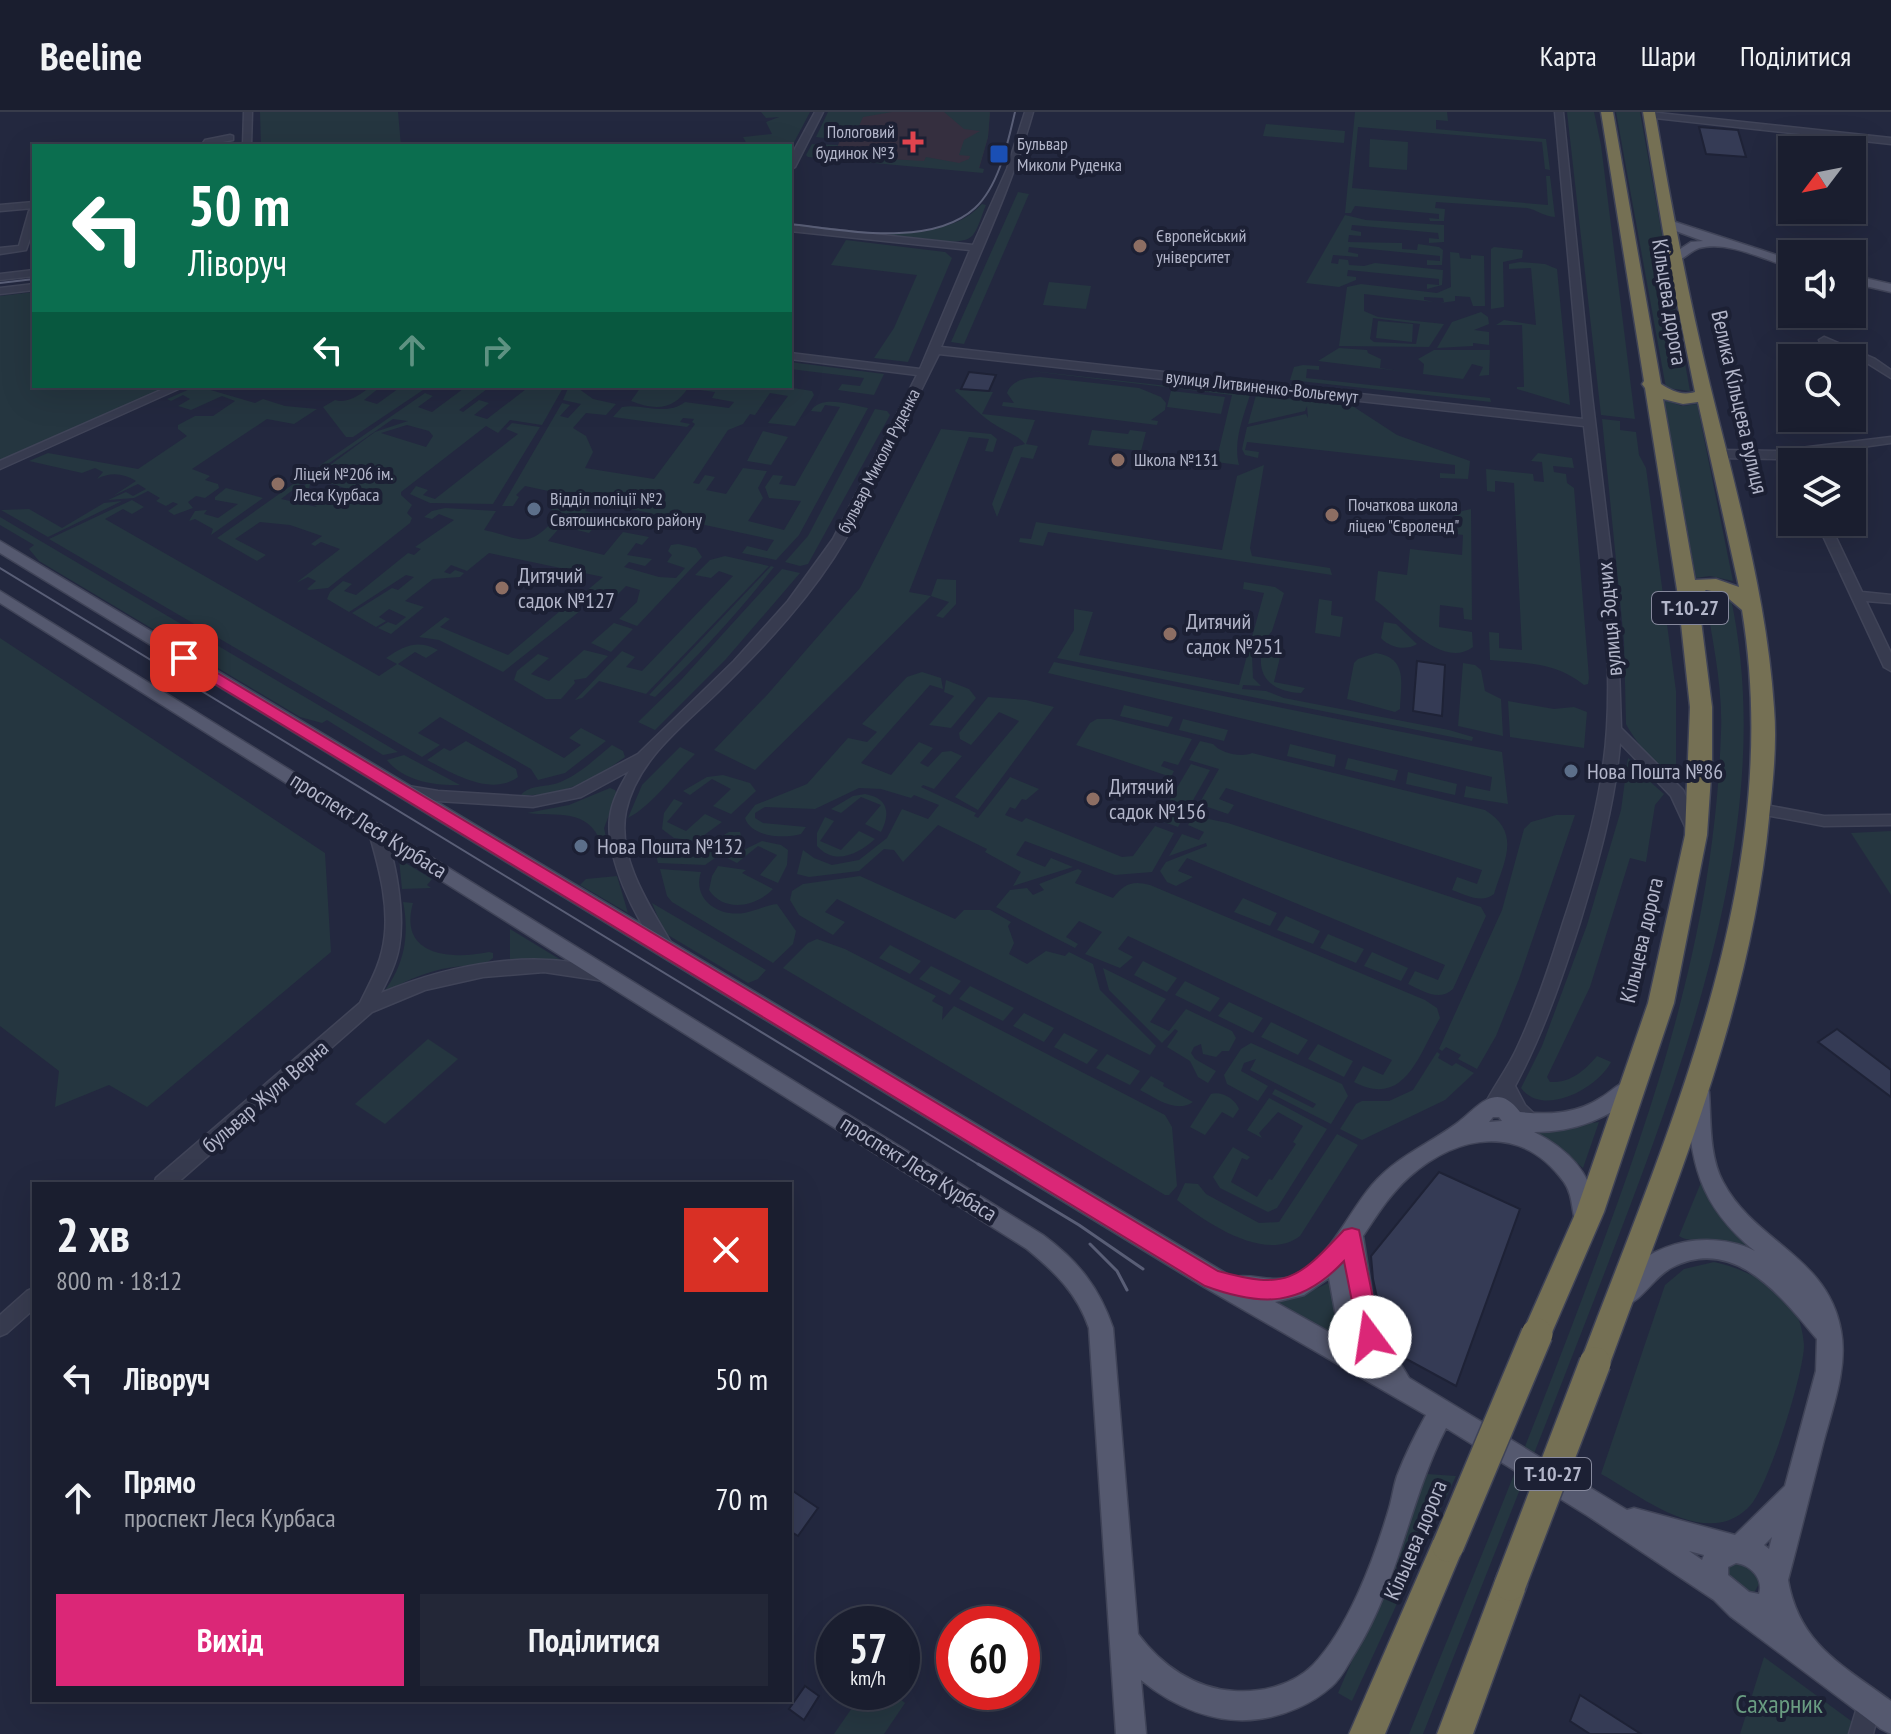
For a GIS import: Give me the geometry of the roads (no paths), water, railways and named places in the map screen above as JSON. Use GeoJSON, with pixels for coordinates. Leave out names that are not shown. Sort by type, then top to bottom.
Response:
{"type":"FeatureCollection","features":[{"type":"Feature","properties":{"kind":"highway","name":"Кільцева дорога"},"geometry":{"type":"LineString","coordinates":[[1367,1734],[1586,1222],[1634,1086],[1670,969],[1696,835],[1701,707],[1688,596],[1650,384],[1607,112]]}},
{"type":"Feature","properties":{"kind":"highway","name":"Велика Кільцева вулиця"},"geometry":{"type":"LineString","coordinates":[[1649,114],[1675,258],[1721,454],[1752,609],[1764,713],[1760,809],[1752,871],[1740,931],[1697,1085]]}},
{"type":"Feature","properties":{"kind":"highway"},"geometry":{"type":"LineString","coordinates":[[1650,384],[1661,392],[1684,399],[1705,394]]}},
{"type":"Feature","properties":{"kind":"highway"},"geometry":{"type":"LineString","coordinates":[[1688,596],[1700,585],[1717,584],[1732,590],[1752,609]]}},
{"type":"Feature","properties":{"kind":"highway","name":"Т-10-27"},"geometry":{"type":"LineString","coordinates":[[1455,1734],[1697,1085]]}},
{"type":"Feature","properties":{"kind":"main road"},"geometry":{"type":"LineString","coordinates":[[1669,224],[1778,260]]}},
{"type":"Feature","properties":{"kind":"main road"},"geometry":{"type":"LineString","coordinates":[[1675,258],[1695,245],[1726,244]]}},
{"type":"Feature","properties":{"kind":"main road"},"geometry":{"type":"LineString","coordinates":[[1866,282],[1891,288]]}},
{"type":"Feature","properties":{"kind":"main road"},"geometry":{"type":"LineString","coordinates":[[0,535],[22,550],[35,568]]}},
{"type":"Feature","properties":{"kind":"main road","name":"проспект Леся Курбаса"},"geometry":{"type":"LineString","coordinates":[[0,546],[377,777],[1065,1187],[1207,1276],[1615,1515]]}},
{"type":"Feature","properties":{"kind":"main road","name":"проспект Леся Курбаса"},"geometry":{"type":"LineString","coordinates":[[0,596],[617,978],[1022,1233],[1070,1269],[1092,1299],[1101,1328],[1121,1633]]}},
{"type":"Feature","properties":{"kind":"main road"},"geometry":{"type":"LineString","coordinates":[[1697,1085],[1704,1165],[1715,1190],[1728,1209],[1803,1275],[1820,1296],[1828,1315],[1830,1338],[1829,1371],[1794,1496],[1774,1588],[1763,1606],[1754,1608],[1728,1595],[1714,1572],[1718,1557],[1736,1549],[1794,1496]]}},
{"type":"Feature","properties":{"kind":"main road"},"geometry":{"type":"LineString","coordinates":[[1207,1276],[1241,1289],[1273,1292],[1296,1285],[1319,1273],[1347,1243],[1399,1172],[1430,1151],[1505,1121],[1575,1121],[1594,1115],[1634,1086]]}},
{"type":"Feature","properties":{"kind":"main road"},"geometry":{"type":"LineString","coordinates":[[1505,1121],[1550,1155],[1576,1180],[1586,1222]]}},
{"type":"Feature","properties":{"kind":"main road"},"geometry":{"type":"LineString","coordinates":[[1347,1243],[1342,1281],[1350,1325],[1370,1369]]}},
{"type":"Feature","properties":{"kind":"main road"},"geometry":{"type":"LineString","coordinates":[[1347,1243],[1370,1337],[1391,1373],[1407,1392]]}},
{"type":"Feature","properties":{"kind":"main road"},"geometry":{"type":"LineString","coordinates":[[1617,1304],[1647,1271],[1663,1261],[1687,1251],[1717,1250],[1735,1253],[1774,1273],[1811,1309],[1830,1338]]}},
{"type":"Feature","properties":{"kind":"main road"},"geometry":{"type":"LineString","coordinates":[[1121,1633],[1132,1652],[1154,1672],[1181,1690],[1215,1704],[1244,1707],[1292,1697],[1323,1675],[1347,1640],[1372,1588],[1402,1510],[1410,1479],[1441,1412]]}},
{"type":"Feature","properties":{"kind":"main road"},"geometry":{"type":"LineString","coordinates":[[1615,1515],[1736,1549],[1765,1564],[1787,1623],[1816,1663]]}},
{"type":"Feature","properties":{"kind":"main road"},"geometry":{"type":"LineString","coordinates":[[1615,1515],[1728,1595],[1880,1710]]}},
{"type":"Feature","properties":{"kind":"main road"},"geometry":{"type":"LineString","coordinates":[[1121,1633],[1131,1734]]}},
{"type":"Feature","properties":{"kind":"street"},"geometry":{"type":"LineString","coordinates":[[247,144],[248,112]]}},
{"type":"Feature","properties":{"kind":"street"},"geometry":{"type":"LineString","coordinates":[[792,164],[819,112]]}},
{"type":"Feature","properties":{"kind":"street","name":"бульвар Миколи Руденка"},"geometry":{"type":"LineString","coordinates":[[397,789],[452,797],[533,802],[554,800],[594,787],[643,757],[739,664],[817,573],[839,539],[925,373],[1012,169],[1029,112]]}},
{"type":"Feature","properties":{"kind":"street","name":"вулиця Зодчих"},"geometry":{"type":"LineString","coordinates":[[1505,1121],[1506,1087],[1549,992],[1603,812],[1614,729],[1615,677],[1559,112]]}},
{"type":"Feature","properties":{"kind":"street"},"geometry":{"type":"LineString","coordinates":[[1649,114],[1709,117],[1891,141]]}},
{"type":"Feature","properties":{"kind":"street"},"geometry":{"type":"LineString","coordinates":[[206,144],[230,138]]}},
{"type":"Feature","properties":{"kind":"street"},"geometry":{"type":"LineString","coordinates":[[0,208],[32,208]]}},
{"type":"Feature","properties":{"kind":"street"},"geometry":{"type":"LineString","coordinates":[[0,251],[23,248],[32,215]]}},
{"type":"Feature","properties":{"kind":"street"},"geometry":{"type":"LineString","coordinates":[[792,228],[976,248]]}},
{"type":"Feature","properties":{"kind":"street"},"geometry":{"type":"LineString","coordinates":[[0,277],[32,273]]}},
{"type":"Feature","properties":{"kind":"street"},"geometry":{"type":"LineString","coordinates":[[0,291],[32,287]]}},
{"type":"Feature","properties":{"kind":"street"},"geometry":{"type":"LineString","coordinates":[[1824,340],[1871,361],[1891,375]]}},
{"type":"Feature","properties":{"kind":"street","name":"вулиця Литвиненко-Вольгемут"},"geometry":{"type":"LineString","coordinates":[[935,350],[1590,423]]}},
{"type":"Feature","properties":{"kind":"street"},"geometry":{"type":"LineString","coordinates":[[792,356],[925,373]]}},
{"type":"Feature","properties":{"kind":"street"},"geometry":{"type":"LineString","coordinates":[[0,465],[174,388]]}},
{"type":"Feature","properties":{"kind":"street"},"geometry":{"type":"LineString","coordinates":[[1721,454],[1777,455],[1891,440]]}},
{"type":"Feature","properties":{"kind":"street"},"geometry":{"type":"LineString","coordinates":[[1830,536],[1891,667]]}},
{"type":"Feature","properties":{"kind":"street"},"geometry":{"type":"LineString","coordinates":[[1860,596],[1891,599]]}},
{"type":"Feature","properties":{"kind":"street"},"geometry":{"type":"LineString","coordinates":[[1614,729],[1671,785],[1696,835]]}},
{"type":"Feature","properties":{"kind":"street","name":"бульвар Миколи Руденка"},"geometry":{"type":"LineString","coordinates":[[643,757],[621,802],[617,834],[646,921],[665,946]]}},
{"type":"Feature","properties":{"kind":"street"},"geometry":{"type":"LineString","coordinates":[[1760,809],[1824,821],[1891,820]]}},
{"type":"Feature","properties":{"kind":"street","name":"бульвар Жуля Верна"},"geometry":{"type":"LineString","coordinates":[[366,1007],[391,948],[393,923],[376,829]]}},
{"type":"Feature","properties":{"kind":"street","name":"бульвар Жуля Верна"},"geometry":{"type":"LineString","coordinates":[[165,1182],[366,1007],[405,989],[471,972],[557,967],[617,978]]}},
{"type":"Feature","properties":{"kind":"street"},"geometry":{"type":"LineString","coordinates":[[1505,1121],[1519,1110],[1506,1087]]}},
{"type":"Feature","properties":{"kind":"street"},"geometry":{"type":"LineString","coordinates":[[0,1327],[32,1299]]}},
{"type":"Feature","properties":{"kind":"street"},"geometry":{"type":"LineString","coordinates":[[1861,1734],[1880,1710]]}},
{"type":"Feature","properties":{"kind":"tram line"},"geometry":{"type":"LineString","coordinates":[[792,224],[886,233],[935,228],[957,220],[975,208],[990,188],[1001,163],[1015,112]]}},
{"type":"Feature","properties":{"kind":"tram line"},"geometry":{"type":"LineString","coordinates":[[0,283],[32,279]]}},
{"type":"Feature","properties":{"kind":"tram line"},"geometry":{"type":"LineString","coordinates":[[0,568],[981,1166]]}},
{"type":"Feature","properties":{"kind":"tram line"},"geometry":{"type":"LineString","coordinates":[[978,1164],[1079,1225],[1143,1269]]}},
{"type":"Feature","properties":{"kind":"tram line"},"geometry":{"type":"LineString","coordinates":[[1090,1244],[1117,1271],[1127,1290]]}},
{"type":"Feature","properties":{"kind":"place","name":"Пологовий будинок №3"},"geometry":{"type":"Point","coordinates":[913,142]}},
{"type":"Feature","properties":{"kind":"place","name":"Бульвар Миколи Руденка"},"geometry":{"type":"Point","coordinates":[999,154]}},
{"type":"Feature","properties":{"kind":"place","name":"Європейський університет"},"geometry":{"type":"Point","coordinates":[1140,246]}},
{"type":"Feature","properties":{"kind":"place","name":"Школа №131"},"geometry":{"type":"Point","coordinates":[1118,460]}},
{"type":"Feature","properties":{"kind":"place","name":"Ліцей №206 ім. Леся Курбаса"},"geometry":{"type":"Point","coordinates":[278,484]}},
{"type":"Feature","properties":{"kind":"place","name":"Відділ поліції №2 Святошинського району"},"geometry":{"type":"Point","coordinates":[534,509]}},
{"type":"Feature","properties":{"kind":"place","name":"Початкова школа ліцею \"Євроленд\""},"geometry":{"type":"Point","coordinates":[1332,515]}},
{"type":"Feature","properties":{"kind":"place","name":"Дитячий садок №127"},"geometry":{"type":"Point","coordinates":[502,588]}},
{"type":"Feature","properties":{"kind":"place","name":"Дитячий садок №251"},"geometry":{"type":"Point","coordinates":[1170,634]}},
{"type":"Feature","properties":{"kind":"place","name":"Нова Пошта №86"},"geometry":{"type":"Point","coordinates":[1571,771]}},
{"type":"Feature","properties":{"kind":"place","name":"Дитячий садок №156"},"geometry":{"type":"Point","coordinates":[1093,799]}},
{"type":"Feature","properties":{"kind":"place","name":"Нова Пошта №132"},"geometry":{"type":"Point","coordinates":[581,846]}},
{"type":"Feature","properties":{"kind":"park label","name":"Сахарник"},"geometry":{"type":"Point","coordinates":[1779,1704]}}]}
